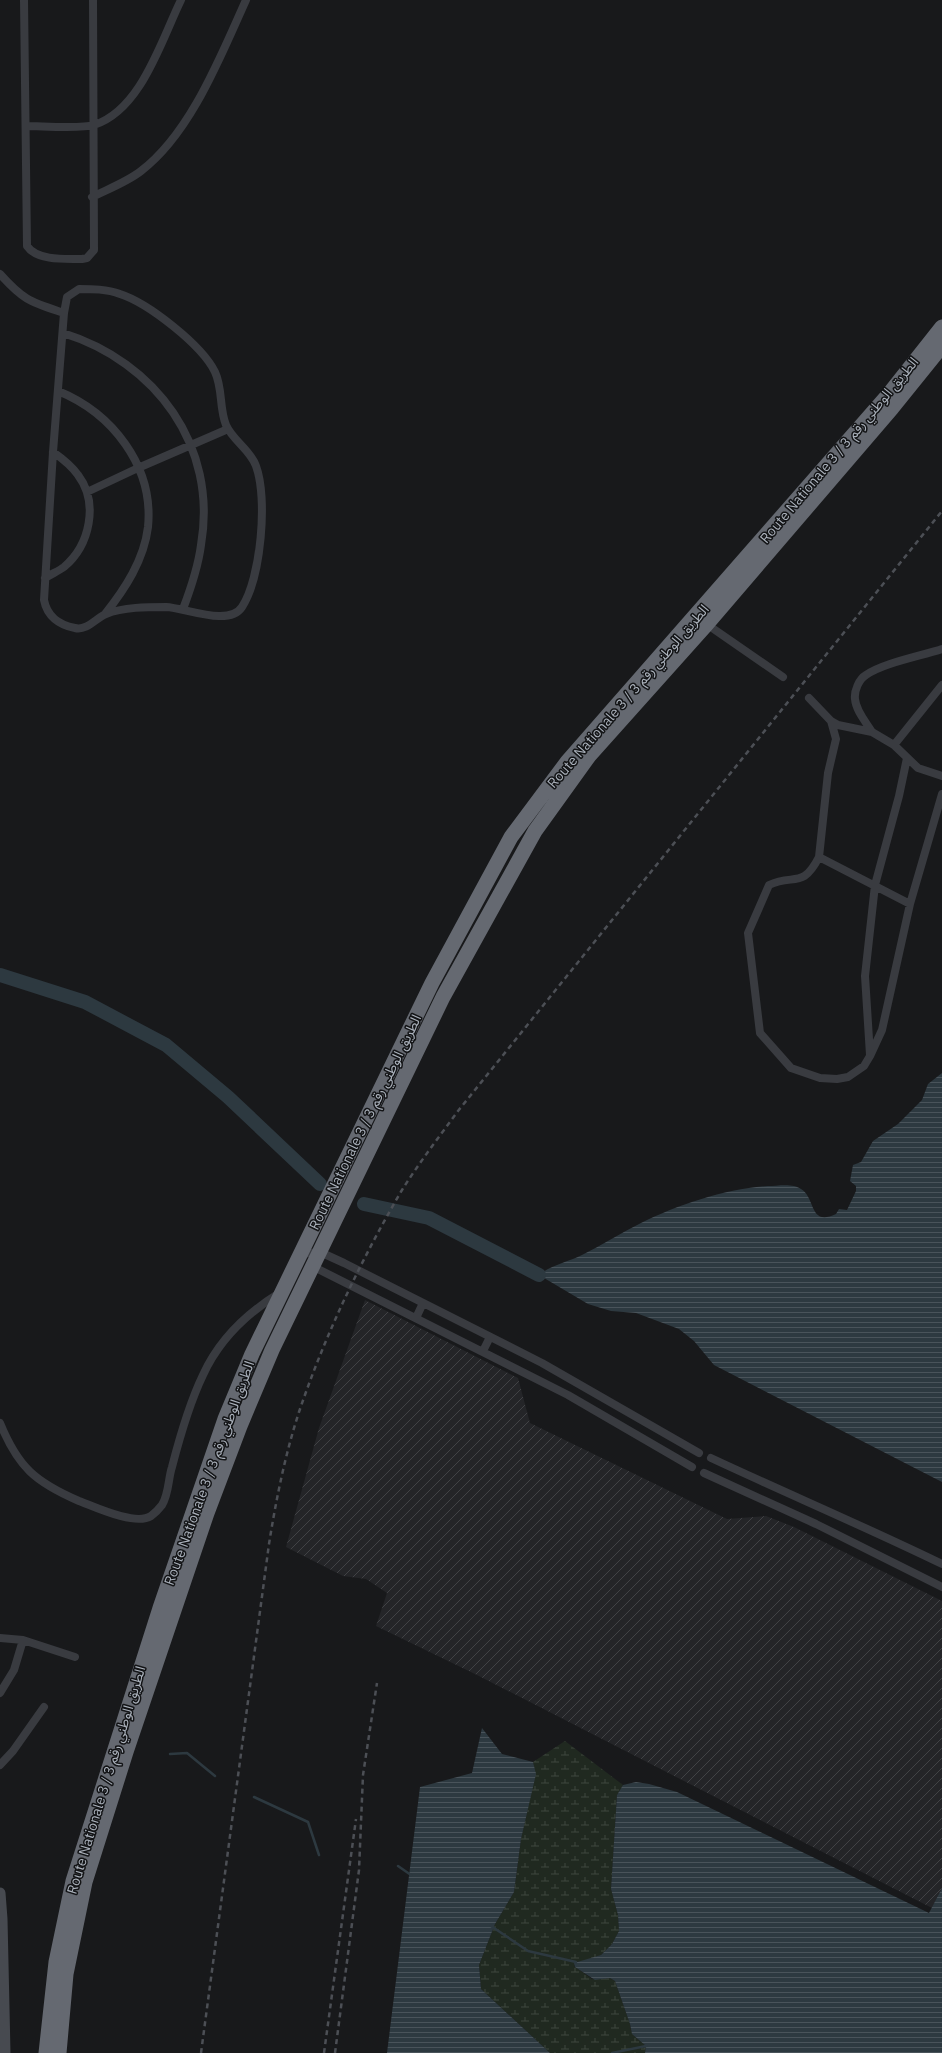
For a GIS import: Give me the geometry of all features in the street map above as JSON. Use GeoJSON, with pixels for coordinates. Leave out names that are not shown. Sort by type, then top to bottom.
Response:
{"type":"FeatureCollection","features":[{"type":"Feature","properties":{"kind":"highway","name":"Route Nationale 3 / الطريق الوطني رقم 3"},"geometry":{"type":"LineString","coordinates":[[46,2053],[56,1962],[73,1881],[167,1611],[207,1513],[240,1426],[272,1350],[443,997],[535,832],[589,756],[889,394],[942,327]]}},
{"type":"Feature","properties":{"kind":"highway","name":"Route Nationale 3 / الطريق الوطني رقم 3"},"geometry":{"type":"LineString","coordinates":[[59,2053],[66,1974],[85,1882],[226,1419],[252,1354],[432,983],[511,837],[567,762],[594,730],[702,620],[892,408],[942,346]]}},
{"type":"Feature","properties":{"kind":"street"},"geometry":{"type":"LineString","coordinates":[[24,0],[28,246],[31,250],[42,256],[63,259],[87,258],[94,250],[92,197],[93,0]]}},
{"type":"Feature","properties":{"kind":"street"},"geometry":{"type":"LineString","coordinates":[[26,126],[93,125],[109,118],[123,108],[140,87],[181,0]]}},
{"type":"Feature","properties":{"kind":"street"},"geometry":{"type":"LineString","coordinates":[[92,197],[140,172],[169,143],[206,88],[246,0]]}},
{"type":"Feature","properties":{"kind":"street"},"geometry":{"type":"LineString","coordinates":[[0,274],[20,295],[27,300],[64,313]]}},
{"type":"Feature","properties":{"kind":"street"},"geometry":{"type":"LineString","coordinates":[[79,289],[96,289],[126,296],[160,317],[185,338],[211,365],[220,387],[223,417],[228,429],[253,460],[259,481],[261,529],[253,575],[243,604],[235,614],[223,617],[182,609],[158,608],[122,610],[105,614],[82,628],[75,628],[57,622],[50,614],[45,605],[46,578],[53,452],[64,313],[66,301],[70,293],[79,289]]}},
{"type":"Feature","properties":{"kind":"street"},"geometry":{"type":"LineString","coordinates":[[63,333],[85,340],[105,350],[137,371],[158,393],[177,417],[191,444],[200,476],[203,517],[202,544],[195,577],[182,609]]}},
{"type":"Feature","properties":{"kind":"street"},"geometry":{"type":"LineString","coordinates":[[58,391],[87,405],[108,423],[122,439],[138,468],[146,494],[148,528],[136,566],[127,584],[105,614]]}},
{"type":"Feature","properties":{"kind":"street"},"geometry":{"type":"LineString","coordinates":[[87,492],[191,444],[228,429]]}},
{"type":"Feature","properties":{"kind":"street"},"geometry":{"type":"LineString","coordinates":[[46,578],[64,568],[78,552],[87,534],[90,513],[87,492],[75,472],[68,462],[53,452]]}},
{"type":"Feature","properties":{"kind":"street"},"geometry":{"type":"LineString","coordinates":[[702,620],[784,677]]}},
{"type":"Feature","properties":{"kind":"street"},"geometry":{"type":"LineString","coordinates":[[872,732],[859,711],[855,699],[857,687],[865,675],[878,669],[942,649]]}},
{"type":"Feature","properties":{"kind":"street"},"geometry":{"type":"LineString","coordinates":[[894,745],[942,685]]}},
{"type":"Feature","properties":{"kind":"street"},"geometry":{"type":"LineString","coordinates":[[809,698],[831,721],[838,725],[872,732],[894,745],[918,768],[942,776]]}},
{"type":"Feature","properties":{"kind":"street"},"geometry":{"type":"LineString","coordinates":[[831,721],[836,739],[828,773],[819,857],[813,870],[805,877],[769,885],[748,933],[760,1033],[791,1068],[820,1078],[837,1080],[848,1077],[864,1066],[870,1056],[882,1030],[910,904],[942,794]]}},
{"type":"Feature","properties":{"kind":"street"},"geometry":{"type":"LineString","coordinates":[[870,1056],[865,976],[875,885],[899,796],[907,758]]}},
{"type":"Feature","properties":{"kind":"street"},"geometry":{"type":"LineString","coordinates":[[819,857],[910,904]]}},
{"type":"Feature","properties":{"kind":"street"},"geometry":{"type":"LineString","coordinates":[[300,1254],[320,1252],[423,1303],[575,1383],[699,1453]]}},
{"type":"Feature","properties":{"kind":"street"},"geometry":{"type":"LineString","coordinates":[[300,1254],[312,1268],[357,1288],[568,1395],[692,1467]]}},
{"type":"Feature","properties":{"kind":"street"},"geometry":{"type":"LineString","coordinates":[[0,1423],[18,1461],[34,1477],[50,1487],[117,1515],[134,1518],[150,1517],[162,1505],[166,1496],[179,1440],[204,1374],[228,1336],[242,1320],[281,1293]]}},
{"type":"Feature","properties":{"kind":"street"},"geometry":{"type":"LineString","coordinates":[[416,1318],[423,1303]]}},
{"type":"Feature","properties":{"kind":"street"},"geometry":{"type":"LineString","coordinates":[[483,1352],[490,1337]]}},
{"type":"Feature","properties":{"kind":"street"},"geometry":{"type":"LineString","coordinates":[[568,1395],[575,1383]]}},
{"type":"Feature","properties":{"kind":"street"},"geometry":{"type":"LineString","coordinates":[[711,1458],[798,1499],[860,1524],[942,1564]]}},
{"type":"Feature","properties":{"kind":"street"},"geometry":{"type":"LineString","coordinates":[[704,1473],[816,1524],[942,1587]]}},
{"type":"Feature","properties":{"kind":"street"},"geometry":{"type":"LineString","coordinates":[[0,1638],[23,1640],[74,1657]]}},
{"type":"Feature","properties":{"kind":"street"},"geometry":{"type":"LineString","coordinates":[[0,1693],[14,1670],[23,1640]]}},
{"type":"Feature","properties":{"kind":"street"},"geometry":{"type":"LineString","coordinates":[[0,1765],[14,1751],[44,1707]]}},
{"type":"Feature","properties":{"kind":"street"},"geometry":{"type":"LineString","coordinates":[[0,1893],[2,2008],[5,2053]]}},
{"type":"Feature","properties":{"kind":"shaded area"},"geometry":{"type":"Polygon","coordinates":[[[942,1073],[942,1482],[714,1365],[694,1341],[679,1329],[636,1313],[611,1311],[588,1304],[539,1275],[554,1266],[582,1255],[655,1216],[703,1198],[736,1190],[753,1187],[785,1185],[794,1186],[806,1193],[814,1210],[821,1217],[836,1214],[839,1209],[847,1210],[856,1191],[856,1186],[850,1181],[853,1165],[861,1162],[873,1141],[898,1124],[922,1100],[928,1084],[942,1073]]]}},
{"type":"Feature","properties":{"kind":"shaded area"},"geometry":{"type":"Polygon","coordinates":[[[365,1300],[518,1378],[530,1423],[727,1519],[766,1516],[794,1527],[942,1601],[942,1888],[932,1908],[477,1675],[376,1626],[387,1593],[366,1579],[343,1576],[286,1547],[319,1428],[365,1300]]]}},
{"type":"Feature","properties":{"kind":"shaded area"},"geometry":{"type":"Polygon","coordinates":[[[482,1728],[502,1754],[533,1762],[536,1774],[521,1839],[514,1892],[495,1924],[479,1965],[481,1989],[550,2053],[387,2053],[420,1787],[472,1773],[482,1728]]]}},
{"type":"Feature","properties":{"kind":"shaded area"},"geometry":{"type":"Polygon","coordinates":[[[636,1782],[677,1792],[929,1913],[942,1888],[942,2053],[645,2053],[646,2046],[632,2034],[615,1981],[610,1978],[595,1980],[575,1967],[574,1963],[601,1955],[612,1944],[619,1931],[618,1915],[611,1889],[617,1795],[623,1785],[636,1782]]]}},
{"type":"Feature","properties":{"kind":"green space"},"geometry":{"type":"Polygon","coordinates":[[[565,1741],[623,1785],[617,1795],[611,1889],[618,1915],[619,1931],[612,1944],[601,1955],[588,1960],[576,1962],[574,1966],[592,1979],[610,1978],[615,1981],[632,2032],[635,2037],[646,2046],[645,2053],[550,2053],[481,1989],[479,1965],[495,1924],[514,1892],[521,1839],[535,1774],[533,1762],[565,1741]]]}},
{"type":"Feature","properties":{"kind":"waterway"},"geometry":{"type":"LineString","coordinates":[[0,975],[85,1002],[166,1045],[228,1097],[320,1184]]}},
{"type":"Feature","properties":{"kind":"waterway"},"geometry":{"type":"LineString","coordinates":[[364,1204],[429,1218],[539,1275]]}},
{"type":"Feature","properties":{"kind":"waterway"},"geometry":{"type":"LineString","coordinates":[[170,1754],[187,1753],[215,1776]]}},
{"type":"Feature","properties":{"kind":"waterway"},"geometry":{"type":"LineString","coordinates":[[254,1797],[308,1822],[319,1855]]}},
{"type":"Feature","properties":{"kind":"waterway"},"geometry":{"type":"LineString","coordinates":[[398,1866],[411,1875]]}},
{"type":"Feature","properties":{"kind":"waterway"},"geometry":{"type":"LineString","coordinates":[[491,1926],[528,1951],[576,1962]]}},
{"type":"Feature","properties":{"kind":"waterway"},"geometry":{"type":"LineString","coordinates":[[612,2053],[646,2046]]}},
{"type":"Feature","properties":{"kind":"railway"},"geometry":{"type":"LineString","coordinates":[[201,2053],[269,1544],[281,1478],[294,1428],[309,1383],[345,1298],[372,1243],[402,1190],[458,1111],[942,511]]}},
{"type":"Feature","properties":{"kind":"railway"},"geometry":{"type":"LineString","coordinates":[[335,2053],[359,1870],[363,1775],[377,1683]]}},
{"type":"Feature","properties":{"kind":"railway"},"geometry":{"type":"LineString","coordinates":[[324,2053],[356,1819]]}}]}
